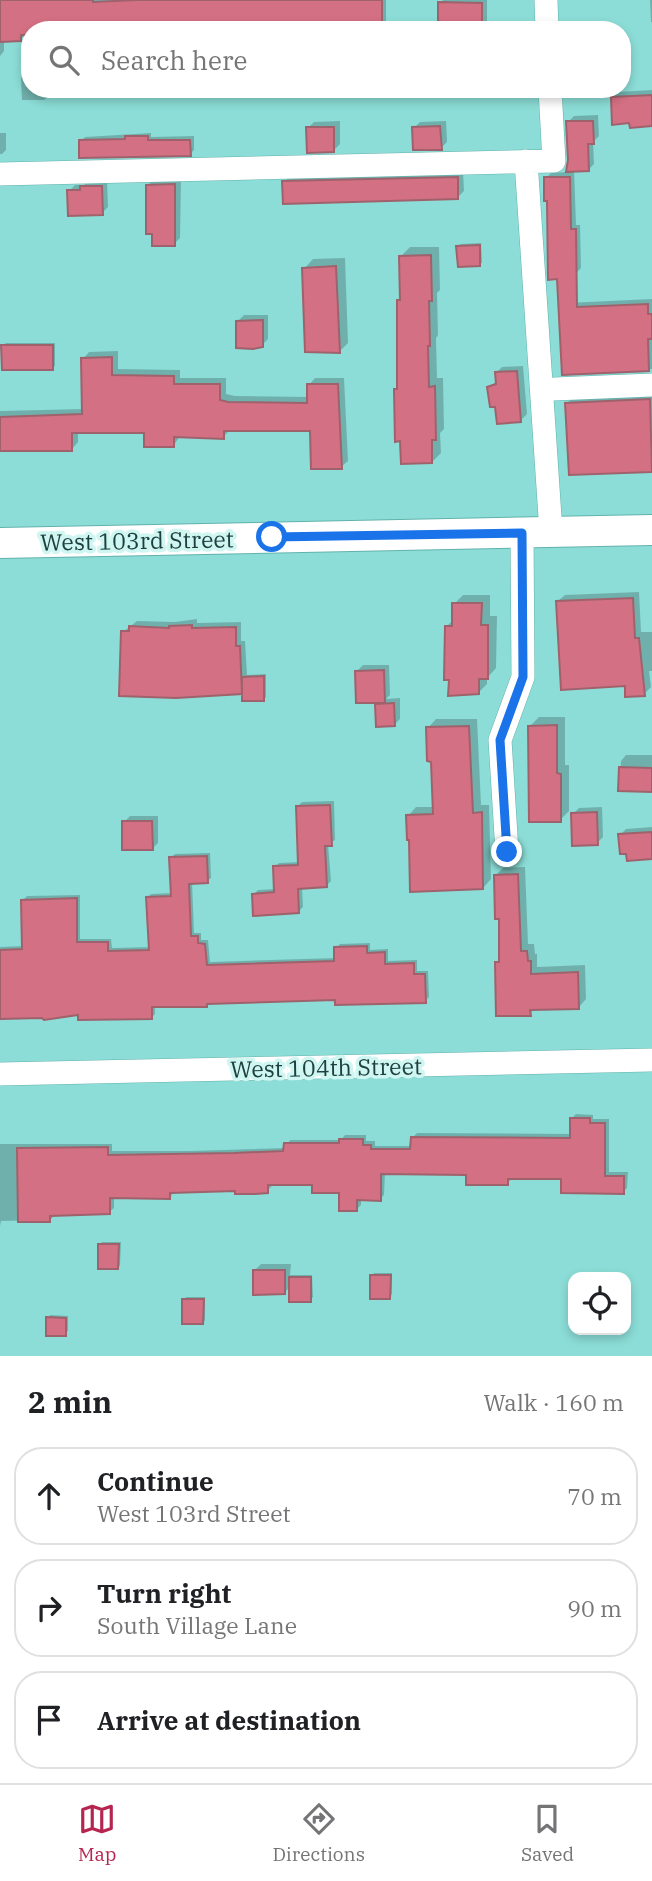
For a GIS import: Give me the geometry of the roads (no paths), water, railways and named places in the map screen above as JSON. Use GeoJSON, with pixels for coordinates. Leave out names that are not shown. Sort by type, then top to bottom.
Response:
{"type":"FeatureCollection","features":[{"type":"Feature","properties":{"kind":"main road","name":"West 103rd Street"},"geometry":{"type":"LineString","coordinates":[[0,543],[652,530]]}},
{"type":"Feature","properties":{"kind":"street"},"geometry":{"type":"LineString","coordinates":[[545,0],[546,21]]}},
{"type":"Feature","properties":{"kind":"street"},"geometry":{"type":"LineString","coordinates":[[0,174],[554,161],[550,98]]}},
{"type":"Feature","properties":{"kind":"street"},"geometry":{"type":"LineString","coordinates":[[507,852],[500,740],[523,677],[537,532],[526,161]]}},
{"type":"Feature","properties":{"kind":"street"},"geometry":{"type":"LineString","coordinates":[[554,389],[652,385]]}},
{"type":"Feature","properties":{"kind":"street","name":"West 104th Street"},"geometry":{"type":"LineString","coordinates":[[0,1074],[652,1060]]}}]}
